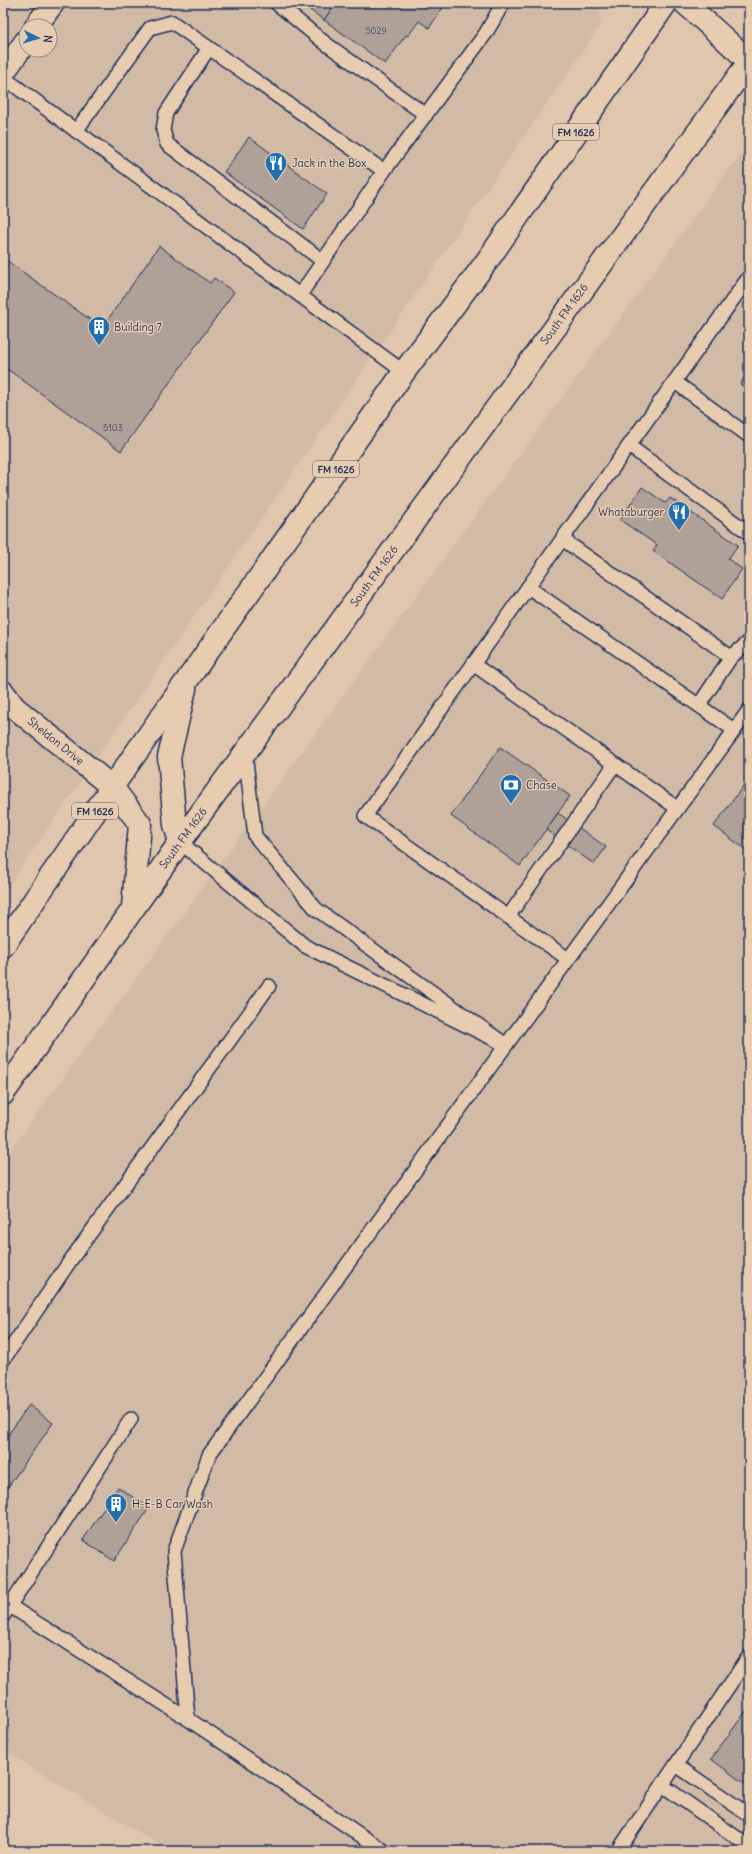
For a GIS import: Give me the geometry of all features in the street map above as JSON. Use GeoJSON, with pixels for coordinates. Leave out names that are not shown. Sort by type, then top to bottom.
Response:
{"type":"FeatureCollection","features":[{"type":"Feature","properties":{"kind":"main road"},"geometry":{"type":"LineString","coordinates":[[42,18],[53,3]]}},
{"type":"Feature","properties":{"kind":"main road","name":"FM 1626"},"geometry":{"type":"LineString","coordinates":[[3,946],[188,678],[404,372],[487,261],[666,3]]}},
{"type":"Feature","properties":{"kind":"main road"},"geometry":{"type":"LineString","coordinates":[[685,3],[749,62]]}},
{"type":"Feature","properties":{"kind":"main road"},"geometry":{"type":"LineString","coordinates":[[3,73],[18,52]]}},
{"type":"Feature","properties":{"kind":"main road","name":"South FM 1626"},"geometry":{"type":"LineString","coordinates":[[3,1094],[180,842],[749,62]]}},
{"type":"Feature","properties":{"kind":"main road"},"geometry":{"type":"LineString","coordinates":[[180,842],[175,825],[169,757],[188,678]]}},
{"type":"Feature","properties":{"kind":"main road","name":"Sheldon Drive"},"geometry":{"type":"LineString","coordinates":[[3,692],[14,707],[112,787],[140,824],[133,908]]}},
{"type":"Feature","properties":{"kind":"lane"},"geometry":{"type":"LineString","coordinates":[[300,295],[384,171],[486,33],[503,3]]}},
{"type":"Feature","properties":{"kind":"lane"},"geometry":{"type":"LineString","coordinates":[[278,4],[325,43],[426,115]]}},
{"type":"Feature","properties":{"kind":"lane"},"geometry":{"type":"LineString","coordinates":[[76,131],[150,28],[172,22],[384,171]]}},
{"type":"Feature","properties":{"kind":"lane"},"geometry":{"type":"LineString","coordinates":[[209,48],[166,113],[163,130],[167,144],[323,261]]}},
{"type":"Feature","properties":{"kind":"lane"},"geometry":{"type":"LineString","coordinates":[[3,77],[404,372]]}},
{"type":"Feature","properties":{"kind":"lane"},"geometry":{"type":"LineString","coordinates":[[568,959],[364,816],[749,277]]}},
{"type":"Feature","properties":{"kind":"lane"},"geometry":{"type":"LineString","coordinates":[[675,382],[749,436]]}},
{"type":"Feature","properties":{"kind":"lane"},"geometry":{"type":"LineString","coordinates":[[628,446],[749,533]]}},
{"type":"Feature","properties":{"kind":"lane"},"geometry":{"type":"LineString","coordinates":[[562,539],[731,657]]}},
{"type":"Feature","properties":{"kind":"lane"},"geometry":{"type":"LineString","coordinates":[[528,587],[734,730]]}},
{"type":"Feature","properties":{"kind":"lane"},"geometry":{"type":"LineString","coordinates":[[699,705],[731,657],[749,642]]}},
{"type":"Feature","properties":{"kind":"lane"},"geometry":{"type":"LineString","coordinates":[[473,664],[677,808]]}},
{"type":"Feature","properties":{"kind":"lane"},"geometry":{"type":"LineString","coordinates":[[188,1719],[174,1551],[209,1455],[749,710]]}},
{"type":"Feature","properties":{"kind":"lane"},"geometry":{"type":"LineString","coordinates":[[245,753],[255,836],[316,909],[506,1046]]}},
{"type":"Feature","properties":{"kind":"lane"},"geometry":{"type":"LineString","coordinates":[[508,917],[614,764]]}},
{"type":"Feature","properties":{"kind":"lane"},"geometry":{"type":"LineString","coordinates":[[180,842],[305,946],[506,1046]]}},
{"type":"Feature","properties":{"kind":"lane"},"geometry":{"type":"LineString","coordinates":[[3,1360],[70,1261],[269,986]]}},
{"type":"Feature","properties":{"kind":"lane"},"geometry":{"type":"LineString","coordinates":[[131,1419],[6,1611],[188,1719],[384,1851]]}},
{"type":"Feature","properties":{"kind":"lane"},"geometry":{"type":"LineString","coordinates":[[618,1851],[749,1656]]}},
{"type":"Feature","properties":{"kind":"lane"},"geometry":{"type":"LineString","coordinates":[[676,1765],[749,1815]]}},
{"type":"Feature","properties":{"kind":"lane"},"geometry":{"type":"LineString","coordinates":[[662,1785],[740,1840],[748,1851]]}},
{"type":"Feature","properties":{"kind":"shaded area"},"geometry":{"type":"Polygon","coordinates":[[[3,3],[601,3],[600,26],[3,894],[3,3]]]}},
{"type":"Feature","properties":{"kind":"shaded area"},"geometry":{"type":"Polygon","coordinates":[[[747,145],[749,145],[749,1851],[170,1851],[3,1750],[3,1160],[747,145]]]}},
{"type":"Feature","properties":{"kind":"building"},"geometry":{"type":"Polygon","coordinates":[[[300,3],[336,3],[324,20],[300,3]]]}},
{"type":"Feature","properties":{"kind":"building"},"geometry":{"type":"Polygon","coordinates":[[[336,3],[446,3],[429,28],[419,21],[408,36],[406,35],[385,64],[324,20],[336,3]]]}},
{"type":"Feature","properties":{"kind":"building","name":"Jack in the Box"},"geometry":{"type":"Polygon","coordinates":[[[249,137],[327,194],[303,229],[224,172],[249,137]]]}},
{"type":"Feature","properties":{"kind":"building","name":"Building 7"},"geometry":{"type":"Polygon","coordinates":[[[159,246],[210,283],[214,278],[234,292],[121,451],[3,366],[3,258],[102,328],[159,246]]]}},
{"type":"Feature","properties":{"kind":"building"},"geometry":{"type":"Polygon","coordinates":[[[749,371],[749,391],[740,384],[749,371]]]}},
{"type":"Feature","properties":{"kind":"building","name":"Whataburger"},"geometry":{"type":"Polygon","coordinates":[[[642,487],[665,503],[670,498],[738,545],[728,559],[742,569],[722,599],[653,551],[657,545],[620,520],[642,487]]]}},
{"type":"Feature","properties":{"kind":"building","name":"Chase"},"geometry":{"type":"Polygon","coordinates":[[[500,747],[570,796],[520,866],[451,816],[500,747]]]}},
{"type":"Feature","properties":{"kind":"building"},"geometry":{"type":"Polygon","coordinates":[[[749,778],[749,852],[714,826],[749,778]]]}},
{"type":"Feature","properties":{"kind":"building"},"geometry":{"type":"Polygon","coordinates":[[[558,813],[606,847],[594,864],[546,830],[558,813]]]}},
{"type":"Feature","properties":{"kind":"building"},"geometry":{"type":"Polygon","coordinates":[[[29,1405],[53,1423],[3,1494],[3,1442],[29,1405]]]}},
{"type":"Feature","properties":{"kind":"building","name":"H-E-B Car Wash"},"geometry":{"type":"Polygon","coordinates":[[[118,1487],[149,1508],[114,1561],[83,1540],[118,1487]]]}},
{"type":"Feature","properties":{"kind":"building"},"geometry":{"type":"Polygon","coordinates":[[[749,1707],[749,1787],[711,1759],[749,1707]]]}},
{"type":"Feature","properties":{"kind":"place","name":"Jack in the Box"},"geometry":{"type":"Point","coordinates":[276,182]}},
{"type":"Feature","properties":{"kind":"place","name":"Building 7"},"geometry":{"type":"Point","coordinates":[99,346]}},
{"type":"Feature","properties":{"kind":"place","name":"Whataburger"},"geometry":{"type":"Point","coordinates":[679,532]}},
{"type":"Feature","properties":{"kind":"place","name":"Chase"},"geometry":{"type":"Point","coordinates":[511,804]}},
{"type":"Feature","properties":{"kind":"place","name":"H-E-B Car Wash"},"geometry":{"type":"Point","coordinates":[116,1524]}}]}
